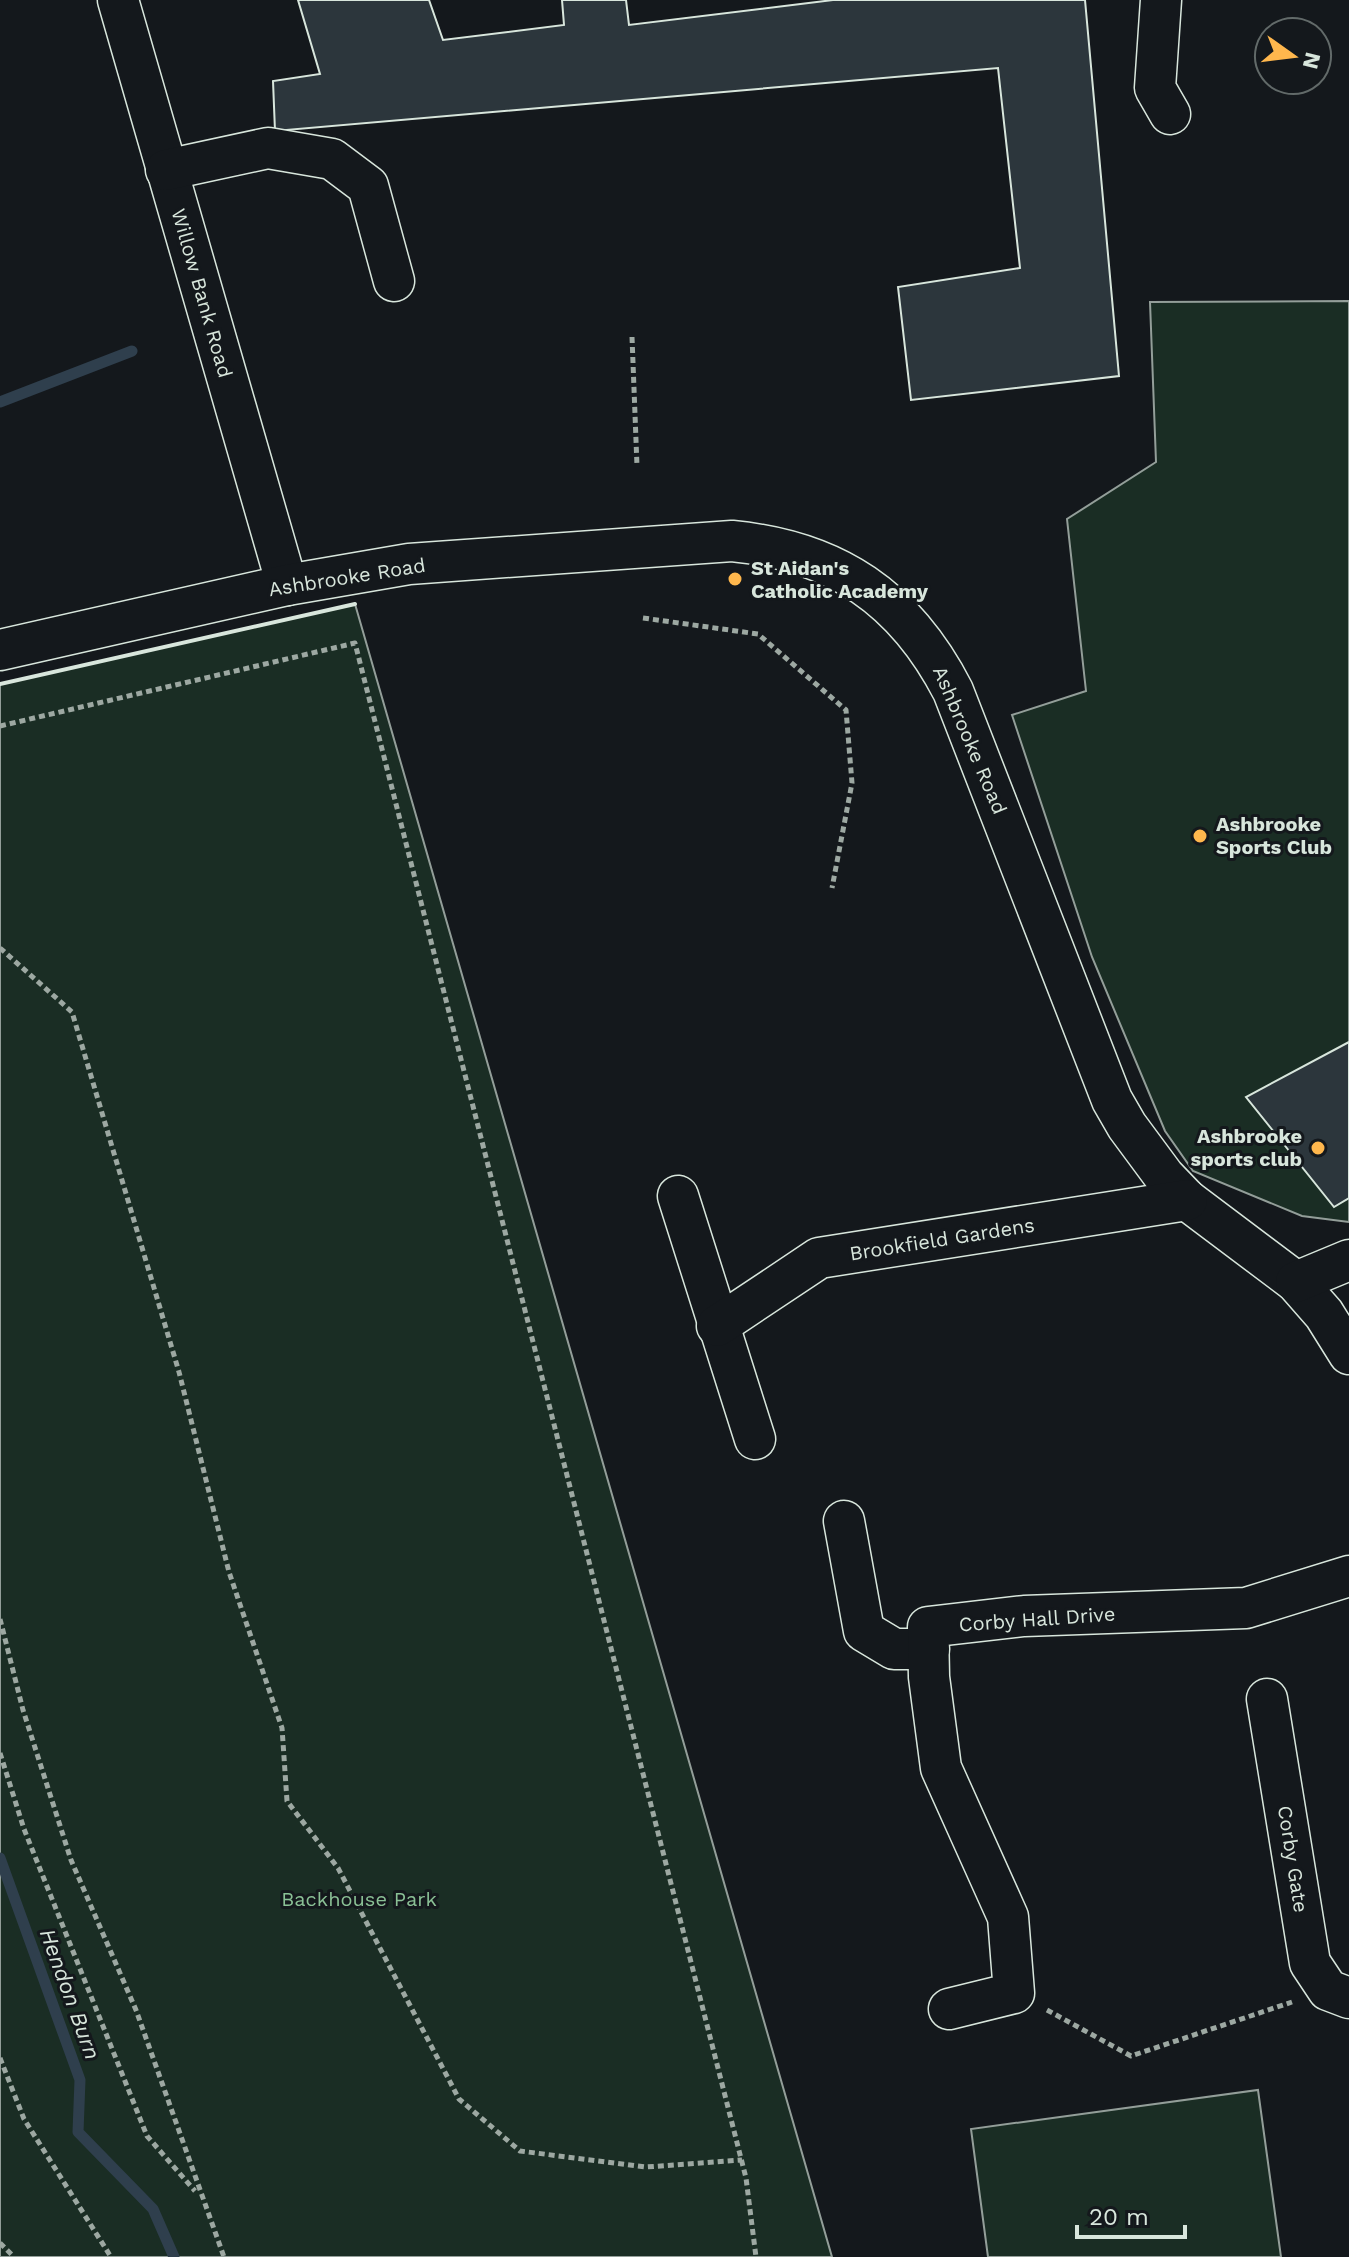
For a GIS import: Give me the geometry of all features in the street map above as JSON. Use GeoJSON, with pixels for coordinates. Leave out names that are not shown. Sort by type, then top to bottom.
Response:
{"type":"FeatureCollection","features":[{"type":"Feature","properties":{"kind":"street","name":"Willow Bank Road"},"geometry":{"type":"LineString","coordinates":[[118,0],[287,585]]}},
{"type":"Feature","properties":{"kind":"street"},"geometry":{"type":"LineString","coordinates":[[1161,0],[1155,88],[1170,114]]}},
{"type":"Feature","properties":{"kind":"street"},"geometry":{"type":"LineString","coordinates":[[166,170],[268,148],[332,159],[368,186],[394,281]]}},
{"type":"Feature","properties":{"kind":"street","name":"Ashbrooke Road"},"geometry":{"type":"LineString","coordinates":[[0,650],[287,585],[409,564],[732,541],[798,552],[861,582],[907,621],[936,659],[953,691],[1112,1100],[1143,1150],[1187,1200],[1296,1282],[1324,1314],[1349,1354]]}},
{"type":"Feature","properties":{"kind":"street"},"geometry":{"type":"LineString","coordinates":[[678,1196],[755,1439]]}},
{"type":"Feature","properties":{"kind":"street","name":"Brookfield Gardens"},"geometry":{"type":"LineString","coordinates":[[717,1326],[819,1258],[1187,1200]]}},
{"type":"Feature","properties":{"kind":"street"},"geometry":{"type":"LineString","coordinates":[[1296,1282],[1349,1260]]}},
{"type":"Feature","properties":{"kind":"street"},"geometry":{"type":"LineString","coordinates":[[844,1521],[864,1631],[894,1649],[929,1649],[929,1677],[941,1768],[1008,1917],[1014,1993],[949,2009]]}},
{"type":"Feature","properties":{"kind":"street","name":"Corby Hall Drive"},"geometry":{"type":"LineString","coordinates":[[929,1649],[928,1627],[1024,1616],[1246,1608],[1349,1576]]}},
{"type":"Feature","properties":{"kind":"street","name":"Corby Gate"},"geometry":{"type":"LineString","coordinates":[[1267,1699],[1314,1973],[1339,1994]]}},
{"type":"Feature","properties":{"kind":"path"},"geometry":{"type":"LineString","coordinates":[[632,337],[637,466]]}},
{"type":"Feature","properties":{"kind":"path"},"geometry":{"type":"LineString","coordinates":[[643,618],[758,634],[846,710],[852,783],[832,888]]}},
{"type":"Feature","properties":{"kind":"path"},"geometry":{"type":"LineString","coordinates":[[0,726],[355,643],[742,2160],[756,2257]]}},
{"type":"Feature","properties":{"kind":"path"},"geometry":{"type":"LineString","coordinates":[[0,948],[72,1012],[179,1372],[229,1572],[282,1728],[287,1801],[338,1868],[459,2099],[520,2151],[646,2167],[742,2160]]}},
{"type":"Feature","properties":{"kind":"path"},"geometry":{"type":"LineString","coordinates":[[0,1619],[23,1710],[71,1860],[136,2010],[199,2195],[224,2257]]}},
{"type":"Feature","properties":{"kind":"path"},"geometry":{"type":"LineString","coordinates":[[0,1753],[24,1829],[147,2136],[199,2195]]}},
{"type":"Feature","properties":{"kind":"path"},"geometry":{"type":"LineString","coordinates":[[1014,1993],[1131,2056],[1339,1994]]}},
{"type":"Feature","properties":{"kind":"path"},"geometry":{"type":"LineString","coordinates":[[0,2058],[24,2119],[111,2257]]}},
{"type":"Feature","properties":{"kind":"path"},"geometry":{"type":"LineString","coordinates":[[0,2243],[14,2257]]}},
{"type":"Feature","properties":{"kind":"green space","name":"Ashbrooke Sports Club"},"geometry":{"type":"Polygon","coordinates":[[[1349,301],[1349,1222],[1302,1216],[1193,1171],[1165,1131],[1092,957],[1012,715],[1086,691],[1067,519],[1156,462],[1150,302],[1349,301]]]}},
{"type":"Feature","properties":{"kind":"green space","name":"Backhouse Park"},"geometry":{"type":"Polygon","coordinates":[[[355,604],[832,2257],[0,2257],[0,684],[355,604]]]}},
{"type":"Feature","properties":{"kind":"green space"},"geometry":{"type":"Polygon","coordinates":[[[1258,2090],[1281,2257],[988,2257],[971,2129],[1258,2090]]]}},
{"type":"Feature","properties":{"kind":"building"},"geometry":{"type":"Polygon","coordinates":[[[298,0],[429,0],[443,40],[564,25],[562,0],[626,0],[629,25],[833,0],[1085,0],[1119,376],[911,400],[898,287],[1020,268],[998,68],[275,131],[273,81],[320,74],[298,0]]]}},
{"type":"Feature","properties":{"kind":"building","name":"Ashbrooke sports club"},"geometry":{"type":"Polygon","coordinates":[[[1349,1042],[1349,1198],[1334,1207],[1246,1097],[1349,1042]]]}},
{"type":"Feature","properties":{"kind":"waterway"},"geometry":{"type":"LineString","coordinates":[[0,402],[132,351]]}},
{"type":"Feature","properties":{"kind":"waterway","name":"Hendon Burn"},"geometry":{"type":"LineString","coordinates":[[0,1858],[80,2080],[78,2132],[153,2209],[174,2257]]}},
{"type":"Feature","properties":{"kind":"wall"},"geometry":{"type":"LineString","coordinates":[[0,684],[355,604]]}},
{"type":"Feature","properties":{"kind":"place","name":"St Aidan's Catholic Academy"},"geometry":{"type":"Point","coordinates":[735,579]}},
{"type":"Feature","properties":{"kind":"place","name":"Ashbrooke Sports Club"},"geometry":{"type":"Point","coordinates":[1200,836]}},
{"type":"Feature","properties":{"kind":"place","name":"Ashbrooke sports club"},"geometry":{"type":"Point","coordinates":[1318,1148]}}]}
